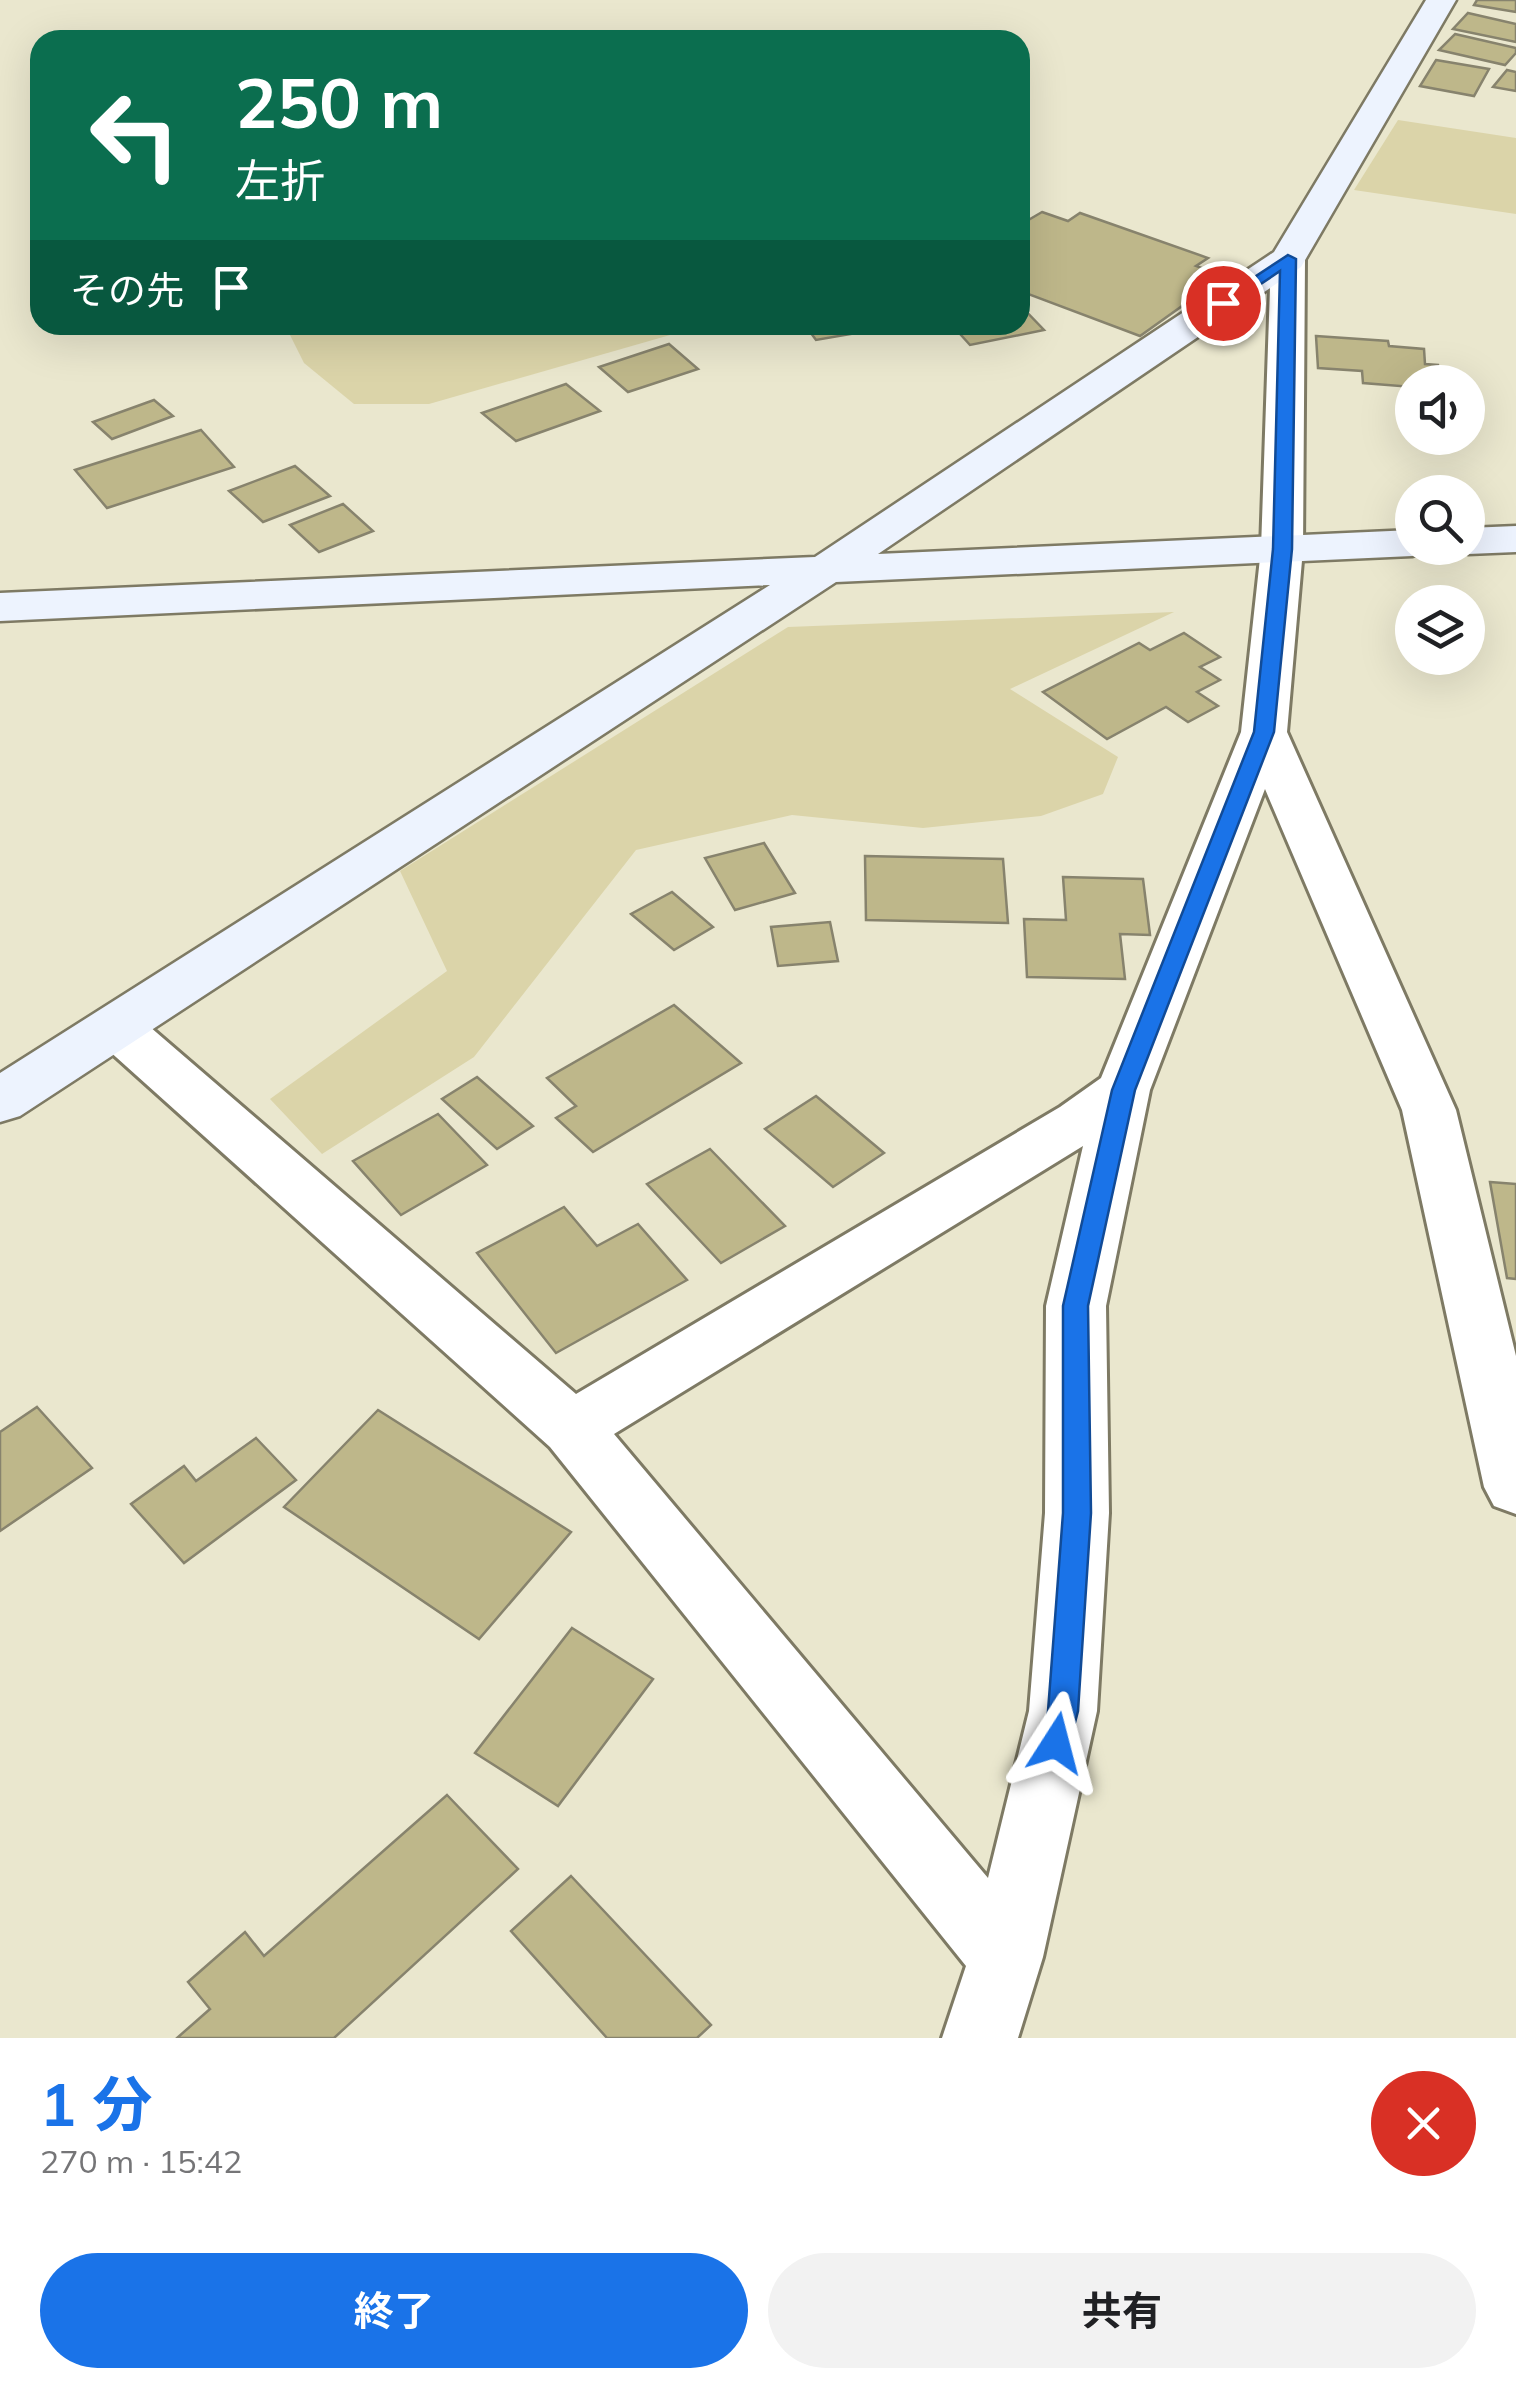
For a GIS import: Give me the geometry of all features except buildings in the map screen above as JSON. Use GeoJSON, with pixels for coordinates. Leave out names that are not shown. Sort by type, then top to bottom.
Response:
{"type":"FeatureCollection","features":[{"type":"Feature","properties":{"kind":"street"},"geometry":{"type":"LineString","coordinates":[[0,1101],[825,570],[1288,259],[1441,0]]}},
{"type":"Feature","properties":{"kind":"street"},"geometry":{"type":"LineString","coordinates":[[980,2038],[1006,1956],[1063,1711],[1077,1513],[1076,1306],[1123,1090],[1264,732],[1282,549],[1288,259]]}},
{"type":"Feature","properties":{"kind":"street"},"geometry":{"type":"LineString","coordinates":[[1485,540],[1516,539]]}},
{"type":"Feature","properties":{"kind":"street"},"geometry":{"type":"LineString","coordinates":[[0,607],[1395,545]]}},
{"type":"Feature","properties":{"kind":"street"},"geometry":{"type":"LineString","coordinates":[[1264,732],[1429,1110],[1516,1487]]}},
{"type":"Feature","properties":{"kind":"street"},"geometry":{"type":"LineString","coordinates":[[116,1028],[572,1428],[1006,1956]]}},
{"type":"Feature","properties":{"kind":"street"},"geometry":{"type":"LineString","coordinates":[[572,1428],[1080,1122],[1123,1090]]}},
{"type":"Feature","properties":{"kind":"shaded area"},"geometry":{"type":"Polygon","coordinates":[[[1398,120],[1516,138],[1516,214],[1354,190],[1398,120]]]}},
{"type":"Feature","properties":{"kind":"shaded area"},"geometry":{"type":"Polygon","coordinates":[[[290,335],[670,335],[429,404],[354,404],[304,363],[290,335]]]}},
{"type":"Feature","properties":{"kind":"shaded area"},"geometry":{"type":"Polygon","coordinates":[[[1174,612],[1010,689],[1118,757],[1103,794],[1041,816],[923,828],[792,815],[636,850],[474,1057],[322,1154],[270,1099],[447,971],[400,871],[788,627],[1174,612]]]}},
{"type":"Feature","properties":{"kind":"route"},"geometry":{"type":"LineString","coordinates":[[1056,1743],[1063,1711],[1077,1513],[1076,1306],[1123,1090],[1264,732],[1282,549],[1288,259],[1223,303]]}}]}
